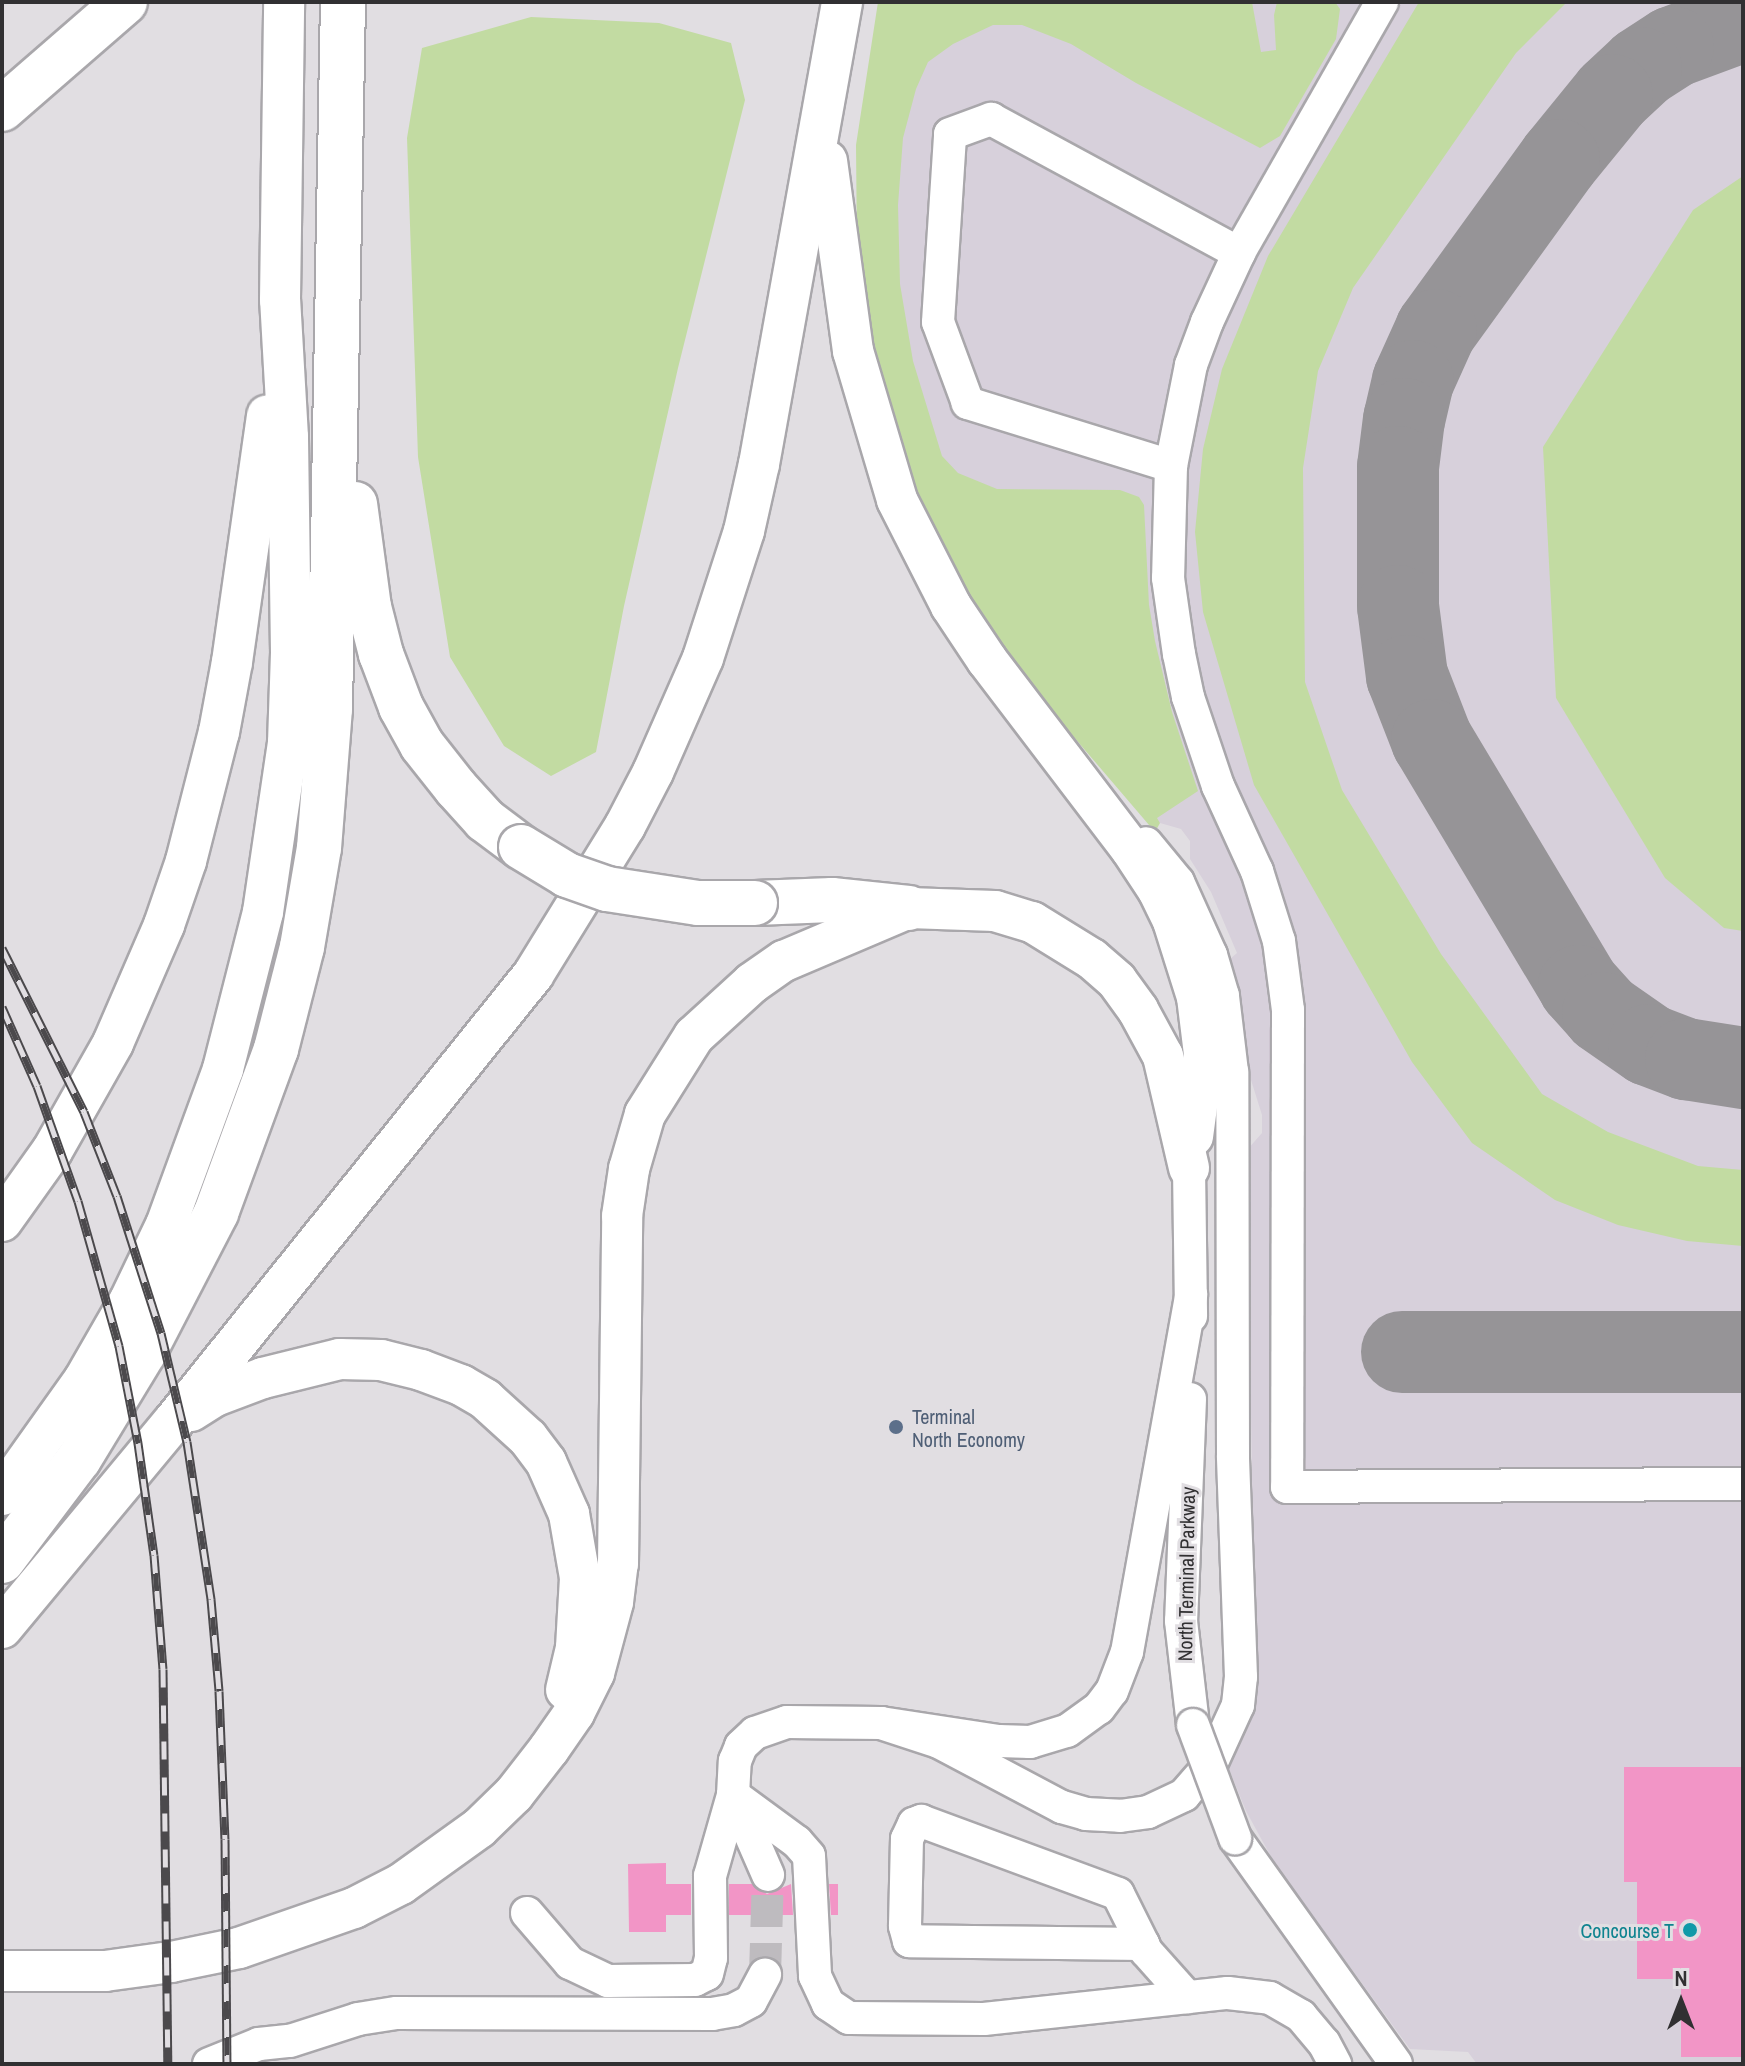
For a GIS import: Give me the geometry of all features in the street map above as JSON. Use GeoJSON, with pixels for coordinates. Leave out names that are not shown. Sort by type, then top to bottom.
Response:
{"type":"FeatureCollection","features":[{"type":"Feature","properties":{"kind":"highway"},"geometry":{"type":"LineString","coordinates":[[2,109],[125,2]]}},
{"type":"Feature","properties":{"kind":"highway"},"geometry":{"type":"LineString","coordinates":[[2,1561],[79,1459],[144,1352],[216,1213],[276,1049],[309,912],[325,796],[339,347],[343,2]]}},
{"type":"Feature","properties":{"kind":"highway"},"geometry":{"type":"LineString","coordinates":[[339,347],[361,557],[381,654],[401,707],[422,745],[485,820],[567,875],[607,889],[698,903],[832,900],[909,908]]}},
{"type":"Feature","properties":{"kind":"main road"},"geometry":{"type":"LineString","coordinates":[[2,1628],[174,1421],[533,975],[625,826],[653,772],[703,658],[744,531],[759,464],[842,2]]}},
{"type":"Feature","properties":{"kind":"main road"},"geometry":{"type":"LineString","coordinates":[[2,1495],[84,1380],[130,1300],[166,1225],[223,1069],[260,925],[278,829],[288,743],[288,437],[280,300],[284,4]]}},
{"type":"Feature","properties":{"kind":"main road"},"geometry":{"type":"LineString","coordinates":[[824,105],[829,178],[845,309],[864,399],[897,500],[958,617],[1158,890],[1173,921],[1197,997],[1204,1054],[1189,1168]]}},
{"type":"Feature","properties":{"kind":"main road"},"geometry":{"type":"LineString","coordinates":[[2,1221],[52,1151],[99,1071],[139,987],[186,861],[219,732],[241,608],[280,300]]}},
{"type":"Feature","properties":{"kind":"main road"},"geometry":{"type":"LineString","coordinates":[[2,1971],[105,1971],[171,1962],[239,1948],[354,1908],[401,1884],[460,1843],[514,1794],[549,1749],[574,1713],[594,1673],[613,1602],[619,1505],[622,1216],[629,1169],[645,1114],[694,1036],[752,983],[811,948],[909,908],[995,911],[1032,922],[1092,959],[1117,981],[1145,1021],[1163,1056],[1189,1168]]}},
{"type":"Feature","properties":{"kind":"main road"},"geometry":{"type":"LineString","coordinates":[[174,1421],[215,1396],[263,1378],[340,1359],[381,1360],[421,1370],[461,1385],[505,1414],[546,1462],[569,1514],[576,1545],[580,1578],[576,1648],[549,1749]]}},
{"type":"Feature","properties":{"kind":"street"},"geometry":{"type":"LineString","coordinates":[[1382,2],[1239,253],[1191,365],[1171,466],[1168,578],[1188,697],[1214,774],[1257,871],[1279,941],[1288,1010],[1287,1487],[1743,1484]]}},
{"type":"Feature","properties":{"kind":"street"},"geometry":{"type":"LineString","coordinates":[[1171,466],[968,403],[938,322],[950,134],[991,119],[1239,253]]}},
{"type":"Feature","properties":{"kind":"street"},"geometry":{"type":"LineString","coordinates":[[881,1723],[939,1742],[1062,1807],[1086,1814],[1120,1816],[1168,1805],[1184,1795],[1211,1764],[1238,1705],[1241,1677],[1233,1456],[1232,1072],[1223,996],[1211,955],[1178,882],[1145,841],[1100,809]]}},
{"type":"Feature","properties":{"kind":"street","name":"North Terminal Parkway"},"geometry":{"type":"LineString","coordinates":[[1189,1168],[1191,1295],[1181,1621],[1193,1725],[1235,1838],[1396,2064]]}},
{"type":"Feature","properties":{"kind":"street"},"geometry":{"type":"LineString","coordinates":[[527,1913],[570,1963],[608,1981],[695,1980],[707,1974],[711,1958],[710,1876],[733,1795],[735,1761],[741,1746],[755,1733],[787,1722],[881,1723],[999,1741],[1030,1742],[1049,1739],[1085,1721],[1112,1691],[1127,1652],[1191,1295]]}},
{"type":"Feature","properties":{"kind":"street"},"geometry":{"type":"LineString","coordinates":[[733,1795],[768,1875]]}},
{"type":"Feature","properties":{"kind":"street"},"geometry":{"type":"LineString","coordinates":[[733,1795],[797,1842],[809,1856],[815,1976],[828,2004],[849,2018],[984,2019],[1228,1993],[1270,1998],[1301,2016],[1324,2043],[1335,2064]]}},
{"type":"Feature","properties":{"kind":"street"},"geometry":{"type":"LineString","coordinates":[[1144,1947],[909,1941],[905,1926],[907,1839],[914,1824],[921,1821],[1118,1894],[1144,1947],[1187,1997]]}},
{"type":"Feature","properties":{"kind":"street"},"geometry":{"type":"LineString","coordinates":[[1109,2006],[1132,1981],[1144,1947]]}},
{"type":"Feature","properties":{"kind":"street"},"geometry":{"type":"LineString","coordinates":[[209,2064],[258,2054],[358,2019],[397,2013],[712,2014],[734,2010],[751,2001],[765,1975]]}},
{"type":"Feature","properties":{"kind":"shaded area"},"geometry":{"type":"Polygon","coordinates":[[[892,2],[1743,2],[1743,2064],[1477,2064],[1468,2052],[1410,2049],[1275,1864],[1246,1811],[1227,1764],[1255,1675],[1247,1150],[1262,1133],[1262,1115],[1246,1064],[1240,999],[1230,959],[1237,953],[1211,892],[1190,859],[1190,841],[1181,829],[1160,823],[1076,725],[893,413],[892,2]]]}},
{"type":"Feature","properties":{"kind":"green space"},"geometry":{"type":"Polygon","coordinates":[[[878,2],[1252,2],[1261,52],[1276,50],[1274,15],[1277,2],[1335,2],[1340,9],[1336,39],[1280,136],[1260,148],[1136,83],[1071,44],[1022,25],[993,25],[953,44],[928,62],[916,89],[903,138],[898,205],[900,284],[913,361],[942,456],[958,473],[997,489],[1120,490],[1139,497],[1144,505],[1149,605],[1155,641],[1172,712],[1198,791],[1157,818],[1160,823],[1155,832],[1002,653],[946,562],[899,456],[880,392],[857,254],[856,145],[878,2]]]}},
{"type":"Feature","properties":{"kind":"green space"},"geometry":{"type":"Polygon","coordinates":[[[1419,2],[1567,2],[1516,53],[1353,288],[1318,371],[1303,468],[1305,682],[1342,790],[1441,954],[1542,1094],[1608,1132],[1698,1166],[1743,1170],[1743,1246],[1687,1241],[1618,1225],[1555,1200],[1472,1143],[1412,1062],[1254,785],[1203,612],[1195,532],[1203,449],[1222,369],[1268,256],[1419,2]]]}},
{"type":"Feature","properties":{"kind":"green space"},"geometry":{"type":"Polygon","coordinates":[[[531,17],[659,23],[731,43],[745,100],[678,368],[624,606],[596,752],[551,776],[504,746],[450,657],[418,457],[407,138],[422,48],[531,17]]]}},
{"type":"Feature","properties":{"kind":"green space"},"geometry":{"type":"Polygon","coordinates":[[[1743,176],[1743,931],[1724,928],[1665,878],[1556,698],[1543,447],[1693,210],[1743,176]]]}},
{"type":"Feature","properties":{"kind":"building","name":"Concourse T"},"geometry":{"type":"Polygon","coordinates":[[[1624,1767],[1743,1767],[1743,2057],[1681,2057],[1681,1979],[1637,1979],[1637,1882],[1624,1882],[1624,1767]]]}},
{"type":"Feature","properties":{"kind":"building"},"geometry":{"type":"Polygon","coordinates":[[[666,1863],[666,1884],[691,1884],[691,1915],[666,1915],[666,1932],[629,1932],[628,1864],[666,1863]]]}},
{"type":"Feature","properties":{"kind":"building"},"geometry":{"type":"Polygon","coordinates":[[[729,1884],[752,1884],[767,1894],[791,1884],[793,1915],[729,1915],[729,1884]]]}},
{"type":"Feature","properties":{"kind":"building"},"geometry":{"type":"Polygon","coordinates":[[[829,1884],[838,1884],[838,1915],[831,1915],[829,1884]]]}},
{"type":"Feature","properties":{"kind":"taxiway"},"geometry":{"type":"LineString","coordinates":[[1743,21],[1673,47],[1641,68],[1612,95],[1559,160],[1436,330],[1413,381],[1398,467],[1398,606],[1407,676],[1432,740],[1579,986],[1603,1013],[1649,1045],[1686,1059],[1743,1068]]}},
{"type":"Feature","properties":{"kind":"taxiway"},"geometry":{"type":"LineString","coordinates":[[1402,1352],[1743,1352]]}},
{"type":"Feature","properties":{"kind":"tunnel"},"geometry":{"type":"LineString","coordinates":[[765,1975],[768,1875]]}},
{"type":"Feature","properties":{"kind":"railway"},"geometry":{"type":"LineString","coordinates":[[2,948],[84,1112],[117,1196],[161,1333],[187,1442],[211,1599],[219,1691],[225,1839],[227,2064]]}},
{"type":"Feature","properties":{"kind":"railway"},"geometry":{"type":"LineString","coordinates":[[2,1007],[37,1086],[78,1201],[119,1346],[138,1443],[154,1555],[163,1669],[168,2064]]}},
{"type":"Feature","properties":{"kind":"place","name":"Terminal North Economy"},"geometry":{"type":"Point","coordinates":[896,1427]}},
{"type":"Feature","properties":{"kind":"place","name":"Concourse T"},"geometry":{"type":"Point","coordinates":[1690,1930]}}]}
